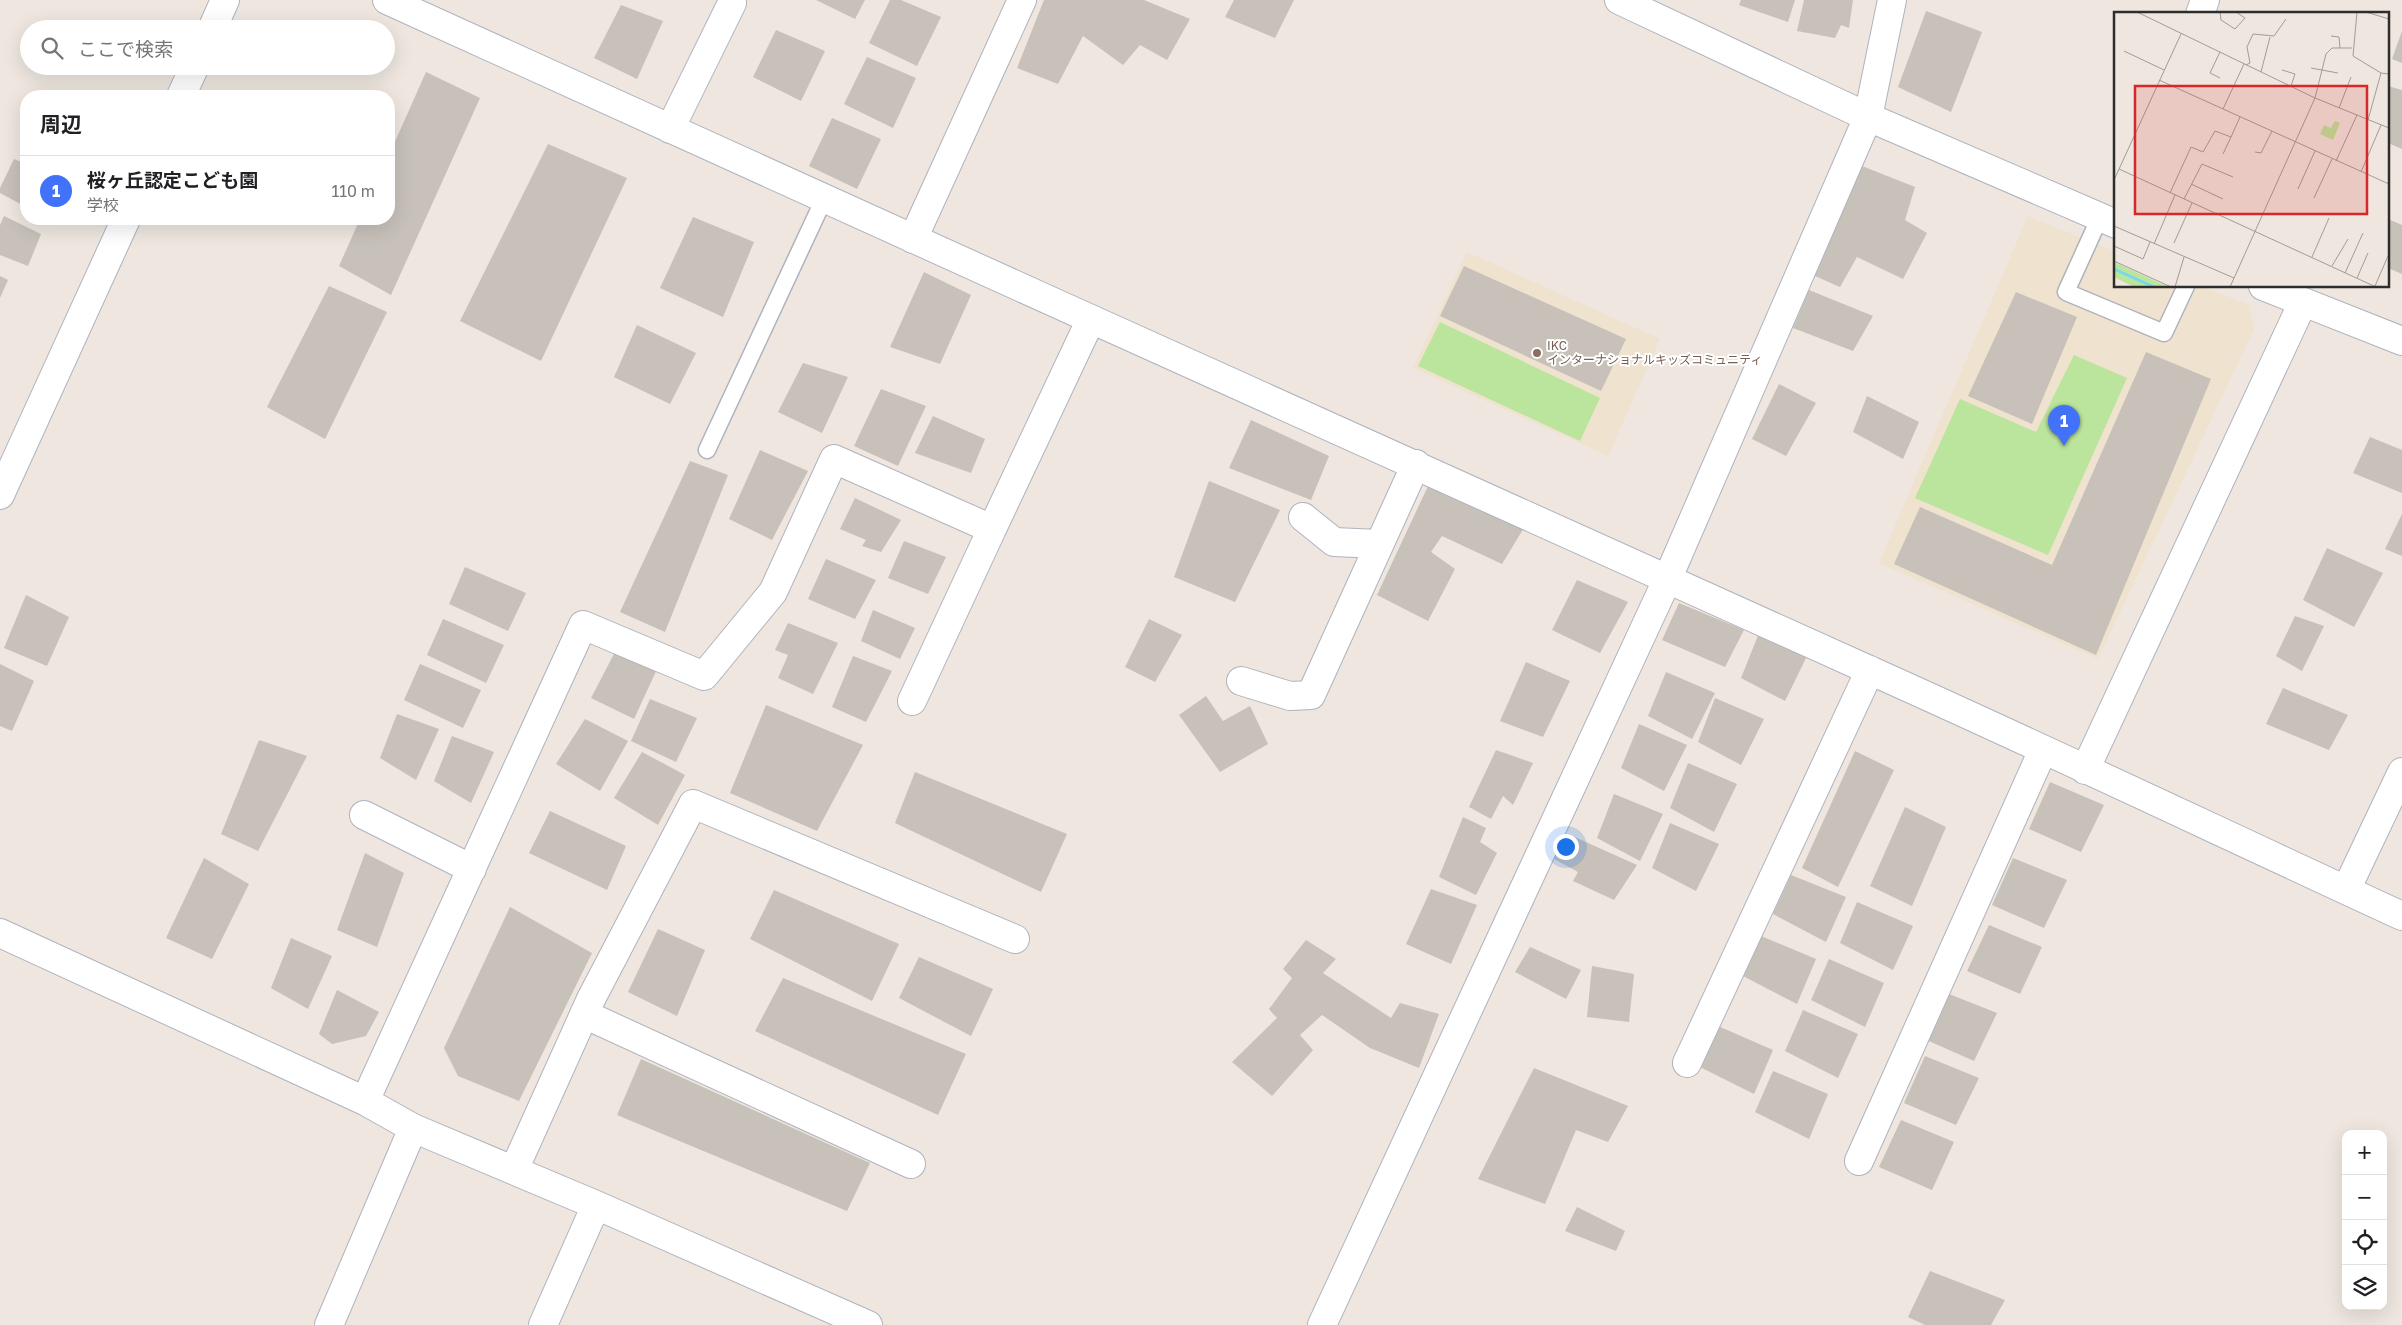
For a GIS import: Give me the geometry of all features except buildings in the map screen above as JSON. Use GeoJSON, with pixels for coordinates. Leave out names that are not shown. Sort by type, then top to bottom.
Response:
{"type":"FeatureCollection","features":[{"type":"Feature","properties":{"kind":"street"},"geometry":{"type":"LineString","coordinates":[[216,20],[225,0]]}},
{"type":"Feature","properties":{"kind":"street"},"geometry":{"type":"LineString","coordinates":[[387,0],[824,199],[1416,464],[1667,580],[1870,670],[2402,916]]}},
{"type":"Feature","properties":{"kind":"street"},"geometry":{"type":"LineString","coordinates":[[914,239],[1022,0]]}},
{"type":"Feature","properties":{"kind":"street"},"geometry":{"type":"LineString","coordinates":[[1619,0],[1868,117],[2108,221]]}},
{"type":"Feature","properties":{"kind":"street"},"geometry":{"type":"LineString","coordinates":[[1322,1325],[1667,580],[1868,117],[1892,0]]}},
{"type":"Feature","properties":{"kind":"street"},"geometry":{"type":"LineString","coordinates":[[2201,12],[2205,0]]}},
{"type":"Feature","properties":{"kind":"street"},"geometry":{"type":"LineString","coordinates":[[670,129],[732,3]]}},
{"type":"Feature","properties":{"kind":"street"},"geometry":{"type":"LineString","coordinates":[[184,90],[191,75]]}},
{"type":"Feature","properties":{"kind":"street"},"geometry":{"type":"LineString","coordinates":[[0,495],[123,225]]}},
{"type":"Feature","properties":{"kind":"street"},"geometry":{"type":"LineString","coordinates":[[2267,288],[2402,341]]}},
{"type":"Feature","properties":{"kind":"street"},"geometry":{"type":"LineString","coordinates":[[2084,770],[2303,302]]}},
{"type":"Feature","properties":{"kind":"street"},"geometry":{"type":"LineString","coordinates":[[912,701],[1091,319]]}},
{"type":"Feature","properties":{"kind":"street"},"geometry":{"type":"LineString","coordinates":[[365,1101],[583,625],[704,676],[773,592],[834,459],[992,529]]}},
{"type":"Feature","properties":{"kind":"street"},"geometry":{"type":"LineString","coordinates":[[1241,681],[1290,696],[1311,695],[1416,464]]}},
{"type":"Feature","properties":{"kind":"street"},"geometry":{"type":"LineString","coordinates":[[1304,517],[1334,542],[1379,544]]}},
{"type":"Feature","properties":{"kind":"street"},"geometry":{"type":"LineString","coordinates":[[1687,1063],[1870,670]]}},
{"type":"Feature","properties":{"kind":"street"},"geometry":{"type":"LineString","coordinates":[[1859,1162],[2043,750]]}},
{"type":"Feature","properties":{"kind":"street"},"geometry":{"type":"LineString","coordinates":[[2346,890],[2402,772]]}},
{"type":"Feature","properties":{"kind":"street"},"geometry":{"type":"LineString","coordinates":[[514,1170],[584,1014],[693,804],[1014,939]]}},
{"type":"Feature","properties":{"kind":"street"},"geometry":{"type":"LineString","coordinates":[[364,815],[472,869]]}},
{"type":"Feature","properties":{"kind":"street"},"geometry":{"type":"LineString","coordinates":[[0,933],[365,1101],[412,1128],[596,1205],[868,1325]]}},
{"type":"Feature","properties":{"kind":"street"},"geometry":{"type":"LineString","coordinates":[[584,1014],[911,1164]]}},
{"type":"Feature","properties":{"kind":"street"},"geometry":{"type":"LineString","coordinates":[[329,1325],[412,1128]]}},
{"type":"Feature","properties":{"kind":"street"},"geometry":{"type":"LineString","coordinates":[[543,1325],[596,1205]]}},
{"type":"Feature","properties":{"kind":"lane"},"geometry":{"type":"LineString","coordinates":[[707,450],[824,199]]}},
{"type":"Feature","properties":{"kind":"lane"},"geometry":{"type":"LineString","coordinates":[[2108,221],[2066,292],[2164,333],[2185,288]]}},
{"type":"Feature","properties":{"kind":"shaded area"},"geometry":{"type":"Polygon","coordinates":[[[2028,216],[2114,251],[2114,288],[2206,288],[2249,305],[2254,329],[2098,659],[1879,563],[2028,216]]]}},
{"type":"Feature","properties":{"kind":"shaded area","name":"IKC インターナショナルキッズコミュニティ"},"geometry":{"type":"Polygon","coordinates":[[[1467,252],[1660,339],[1608,456],[1413,368],[1467,252]]]}},
{"type":"Feature","properties":{"kind":"green space"},"geometry":{"type":"Polygon","coordinates":[[[1440,322],[1600,398],[1580,441],[1418,366],[1440,322]]]}},
{"type":"Feature","properties":{"kind":"green space"},"geometry":{"type":"Polygon","coordinates":[[[2074,355],[2127,378],[2048,555],[1915,498],[1960,399],[2036,432],[2074,355]]]}},
{"type":"Feature","properties":{"kind":"place","name":"IKC インターナショナルキッズコミュニティ"},"geometry":{"type":"Point","coordinates":[1537,353]}},
{"type":"Feature","properties":{"kind":"place","name":"桜ヶ丘認定こども園"},"geometry":{"type":"Point","coordinates":[2064,446]}}]}
